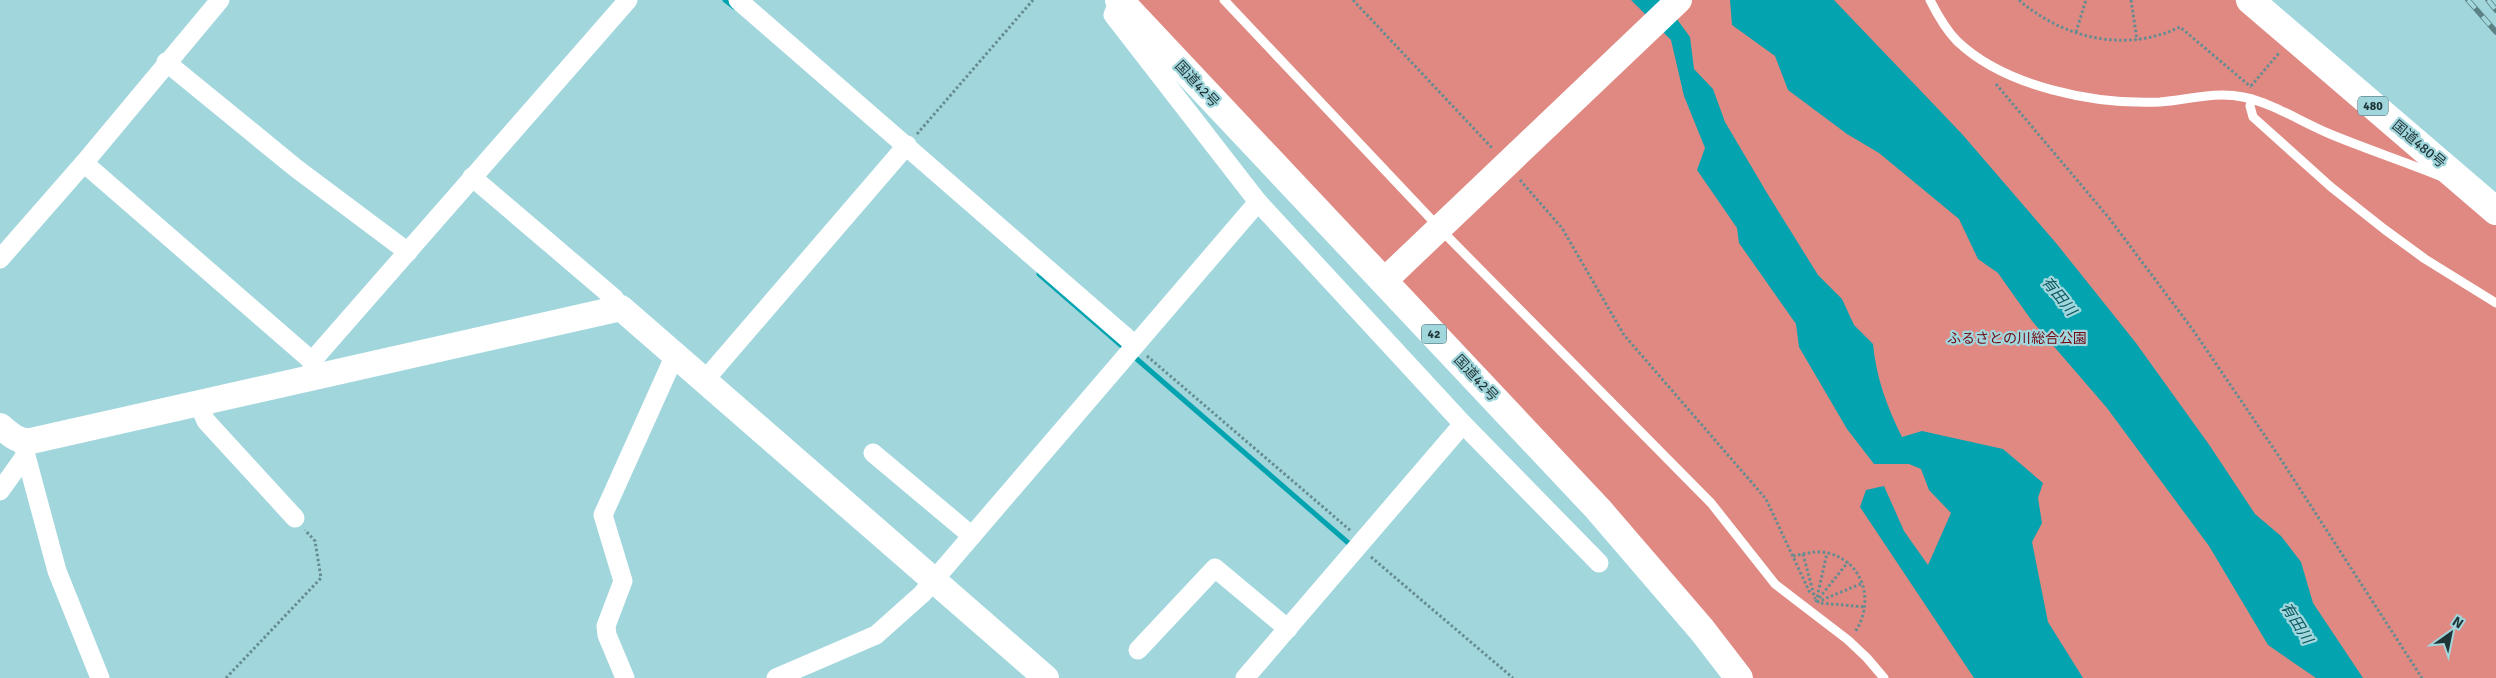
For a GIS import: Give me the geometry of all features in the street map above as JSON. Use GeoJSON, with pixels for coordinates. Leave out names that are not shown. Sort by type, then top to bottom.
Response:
{"type":"FeatureCollection","features":[{"type":"Feature","properties":{"kind":"highway","name":"国道42号"},"geometry":{"type":"LineString","coordinates":[[1119,0],[1390,275],[1686,610],[1739,678]]}},
{"type":"Feature","properties":{"kind":"highway","name":"国道480号"},"geometry":{"type":"LineString","coordinates":[[2250,0],[2496,211]]}},
{"type":"Feature","properties":{"kind":"street"},"geometry":{"type":"LineString","coordinates":[[0,259],[84,163],[166,62],[220,0]]}},
{"type":"Feature","properties":{"kind":"street"},"geometry":{"type":"LineString","coordinates":[[312,369],[408,252],[628,0]]}},
{"type":"Feature","properties":{"kind":"street"},"geometry":{"type":"LineString","coordinates":[[738,0],[1135,345]]}},
{"type":"Feature","properties":{"kind":"street"},"geometry":{"type":"LineString","coordinates":[[1119,0],[1113,14],[1258,202],[1463,424],[1600,563]]}},
{"type":"Feature","properties":{"kind":"street"},"geometry":{"type":"LineString","coordinates":[[1390,275],[1679,0]]}},
{"type":"Feature","properties":{"kind":"street"},"geometry":{"type":"LineString","coordinates":[[166,62],[297,169],[408,252]]}},
{"type":"Feature","properties":{"kind":"street"},"geometry":{"type":"LineString","coordinates":[[704,380],[907,146]]}},
{"type":"Feature","properties":{"kind":"street"},"geometry":{"type":"LineString","coordinates":[[84,163],[312,369]]}},
{"type":"Feature","properties":{"kind":"street"},"geometry":{"type":"LineString","coordinates":[[472,178],[614,298],[621,308],[1046,678]]}},
{"type":"Feature","properties":{"kind":"street"},"geometry":{"type":"LineString","coordinates":[[776,678],[876,635],[922,594],[1258,202]]}},
{"type":"Feature","properties":{"kind":"street"},"geometry":{"type":"LineString","coordinates":[[0,491],[24,449],[198,403],[312,369],[621,308]]}},
{"type":"Feature","properties":{"kind":"street"},"geometry":{"type":"LineString","coordinates":[[624,678],[607,635],[606,626],[623,581],[602,516],[675,355]]}},
{"type":"Feature","properties":{"kind":"street"},"geometry":{"type":"LineString","coordinates":[[198,403],[206,420],[295,518]]}},
{"type":"Feature","properties":{"kind":"street"},"geometry":{"type":"LineString","coordinates":[[1245,678],[1463,424]]}},
{"type":"Feature","properties":{"kind":"street"},"geometry":{"type":"LineString","coordinates":[[0,426],[24,449],[57,571],[100,678]]}},
{"type":"Feature","properties":{"kind":"street"},"geometry":{"type":"LineString","coordinates":[[873,453],[972,536]]}},
{"type":"Feature","properties":{"kind":"street"},"geometry":{"type":"LineString","coordinates":[[1138,650],[1215,568],[1288,629]]}},
{"type":"Feature","properties":{"kind":"lane"},"geometry":{"type":"LineString","coordinates":[[1224,0],[1448,237],[1711,503],[1775,584],[1848,640],[1884,678]]}},
{"type":"Feature","properties":{"kind":"lane"},"geometry":{"type":"LineString","coordinates":[[1930,0],[1948,31],[1978,58],[1999,70],[2051,89],[2118,102],[2160,102],[2217,95],[2252,99],[2331,134],[2445,178],[2462,181]]}},
{"type":"Feature","properties":{"kind":"lane"},"geometry":{"type":"LineString","coordinates":[[2252,99],[2250,106],[2253,118],[2331,187],[2413,250],[2496,303]]}},
{"type":"Feature","properties":{"kind":"path"},"geometry":{"type":"LineString","coordinates":[[907,146],[1033,0]]}},
{"type":"Feature","properties":{"kind":"path"},"geometry":{"type":"LineString","coordinates":[[1353,0],[1498,155]]}},
{"type":"Feature","properties":{"kind":"path"},"geometry":{"type":"LineString","coordinates":[[2076,32],[2086,0]]}},
{"type":"Feature","properties":{"kind":"path"},"geometry":{"type":"LineString","coordinates":[[2131,0],[2137,40]]}},
{"type":"Feature","properties":{"kind":"path"},"geometry":{"type":"LineString","coordinates":[[2021,1],[2055,25],[2107,40],[2137,40],[2163,35],[2180,27],[2251,86]]}},
{"type":"Feature","properties":{"kind":"path"},"geometry":{"type":"LineString","coordinates":[[2252,99],[2251,86],[2281,50]]}},
{"type":"Feature","properties":{"kind":"path"},"geometry":{"type":"LineString","coordinates":[[1993,80],[2109,218],[2204,346],[2422,678]]}},
{"type":"Feature","properties":{"kind":"path"},"geometry":{"type":"LineString","coordinates":[[1517,176],[1562,228],[1624,335],[1766,499],[1822,620]]}},
{"type":"Feature","properties":{"kind":"path"},"geometry":{"type":"LineString","coordinates":[[1135,345],[1513,678]]}},
{"type":"Feature","properties":{"kind":"path"},"geometry":{"type":"LineString","coordinates":[[226,678],[322,578],[315,541],[295,518]]}},
{"type":"Feature","properties":{"kind":"path"},"geometry":{"type":"LineString","coordinates":[[1815,602],[1827,553]]}},
{"type":"Feature","properties":{"kind":"path"},"geometry":{"type":"LineString","coordinates":[[1793,556],[1827,553],[1848,562],[1863,583],[1866,595],[1865,607],[1860,623],[1848,640]]}},
{"type":"Feature","properties":{"kind":"path"},"geometry":{"type":"LineString","coordinates":[[1803,554],[1815,602]]}},
{"type":"Feature","properties":{"kind":"path"},"geometry":{"type":"LineString","coordinates":[[1815,602],[1848,562]]}},
{"type":"Feature","properties":{"kind":"path"},"geometry":{"type":"LineString","coordinates":[[1815,602],[1863,583]]}},
{"type":"Feature","properties":{"kind":"path"},"geometry":{"type":"LineString","coordinates":[[1815,602],[1865,607]]}},
{"type":"Feature","properties":{"kind":"green space","name":"ふるさとの川総合公園"},"geometry":{"type":"Polygon","coordinates":[[[1129,0],[2235,0],[2496,222],[2496,678],[1746,678],[1129,0]]]}},
{"type":"Feature","properties":{"kind":"water"},"geometry":{"type":"Polygon","coordinates":[[[1631,0],[1663,0],[1690,37],[1694,69],[1713,89],[1725,122],[1767,193],[1818,275],[1842,299],[1854,325],[1873,344],[1883,392],[1902,437],[1922,431],[2003,449],[2043,483],[2038,498],[2042,523],[2032,542],[2048,622],[2083,678],[1974,678],[1860,507],[1866,490],[1884,486],[1904,531],[1928,565],[1951,513],[1929,490],[1921,469],[1909,464],[1874,464],[1847,429],[1799,347],[1796,324],[1739,243],[1737,228],[1697,170],[1705,148],[1684,96],[1671,40],[1631,0]]]}},
{"type":"Feature","properties":{"kind":"water","name":"有田川"},"geometry":{"type":"Polygon","coordinates":[[[1730,0],[1834,0],[1962,134],[2056,243],[2136,343],[2210,446],[2255,514],[2281,536],[2301,562],[2313,603],[2363,678],[2316,678],[2268,645],[2209,546],[2107,408],[2032,321],[1998,273],[1978,259],[1959,219],[1879,153],[1847,134],[1788,90],[1775,56],[1732,25],[1730,0]]]}},
{"type":"Feature","properties":{"kind":"waterway"},"geometry":{"type":"LineString","coordinates":[[725,0],[734,7]]}},
{"type":"Feature","properties":{"kind":"waterway"},"geometry":{"type":"LineString","coordinates":[[1039,274],[1353,547]]}},
{"type":"Feature","properties":{"kind":"railway"},"geometry":{"type":"LineString","coordinates":[[2468,0],[2496,32]]}},
{"type":"Feature","properties":{"kind":"railway"},"geometry":{"type":"LineString","coordinates":[[2488,0],[2496,10]]}}]}
